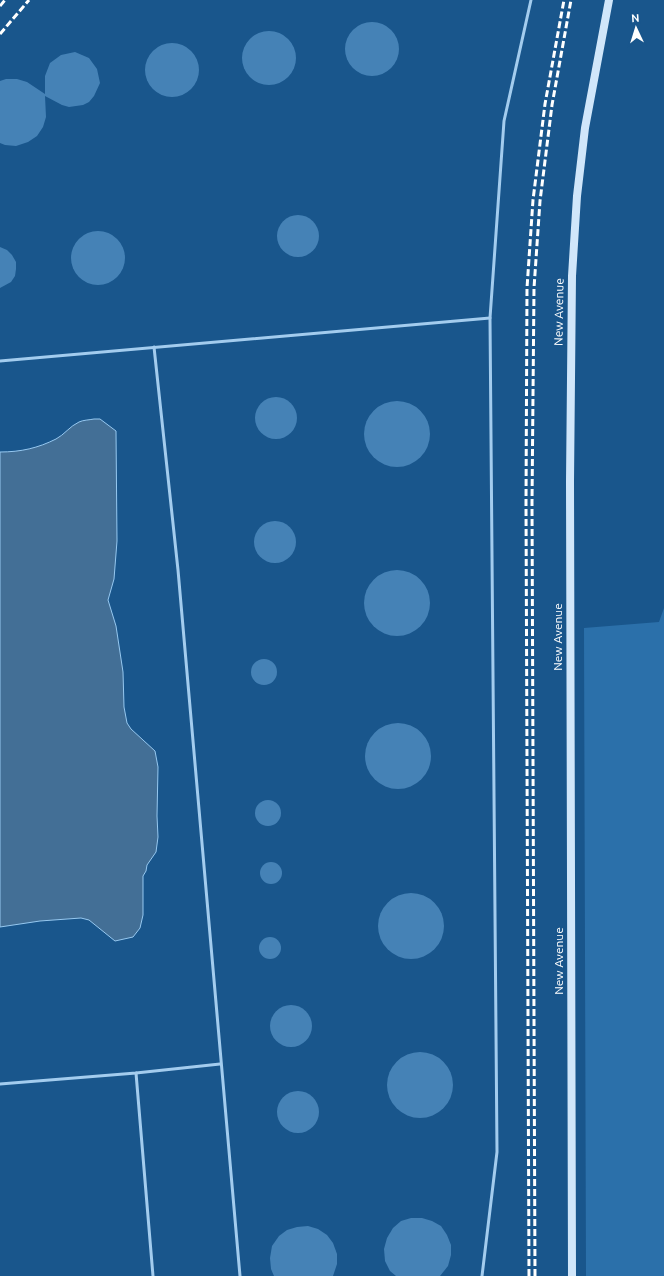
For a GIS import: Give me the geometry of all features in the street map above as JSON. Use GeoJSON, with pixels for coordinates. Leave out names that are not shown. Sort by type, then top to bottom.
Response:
{"type":"FeatureCollection","features":[{"type":"Feature","properties":{"kind":"main road","name":"New Avenue"},"geometry":{"type":"LineString","coordinates":[[572,1276],[570,497],[572,276],[577,196],[583,143],[595,69],[609,0]]}},
{"type":"Feature","properties":{"kind":"lane"},"geometry":{"type":"LineString","coordinates":[[482,1276],[497,1152],[490,318],[504,121],[531,0]]}},
{"type":"Feature","properties":{"kind":"lane"},"geometry":{"type":"LineString","coordinates":[[0,361],[490,318]]}},
{"type":"Feature","properties":{"kind":"lane"},"geometry":{"type":"LineString","coordinates":[[154,347],[178,570],[220,1064],[240,1276]]}},
{"type":"Feature","properties":{"kind":"lane"},"geometry":{"type":"LineString","coordinates":[[0,1084],[136,1073],[220,1064]]}},
{"type":"Feature","properties":{"kind":"lane"},"geometry":{"type":"LineString","coordinates":[[136,1073],[153,1276]]}},
{"type":"Feature","properties":{"kind":"shaded area"},"geometry":{"type":"Polygon","coordinates":[[[100,419],[116,431],[117,541],[114,579],[108,600],[116,626],[123,672],[124,707],[127,723],[131,729],[155,751],[158,767],[158,837],[156,852],[147,865],[143,876],[143,915],[140,928],[133,937],[115,941],[89,920],[81,918],[40,921],[0,927],[0,452],[29,449],[43,445],[59,437],[79,422],[100,419]]]}},
{"type":"Feature","properties":{"kind":"shaded area"},"geometry":{"type":"Polygon","coordinates":[[[664,608],[664,1276],[586,1276],[584,628],[659,622],[664,608]]]}},
{"type":"Feature","properties":{"kind":"building"},"geometry":{"type":"Polygon","coordinates":[[[367,22],[377,22],[387,26],[395,34],[399,44],[399,54],[395,64],[387,72],[377,76],[367,76],[357,72],[349,64],[345,54],[345,44],[349,34],[357,26],[367,22]]]}},
{"type":"Feature","properties":{"kind":"building"},"geometry":{"type":"Polygon","coordinates":[[[264,31],[274,31],[284,35],[292,43],[296,53],[296,63],[292,73],[284,81],[274,85],[264,85],[254,81],[246,73],[242,63],[242,53],[246,43],[254,35],[264,31]]]}},
{"type":"Feature","properties":{"kind":"building"},"geometry":{"type":"Polygon","coordinates":[[[167,43],[177,43],[187,47],[195,55],[199,65],[199,75],[195,85],[187,93],[177,97],[167,97],[157,93],[149,85],[145,75],[145,65],[149,55],[157,47],[167,43]]]}},
{"type":"Feature","properties":{"kind":"building"},"geometry":{"type":"Polygon","coordinates":[[[75,52],[89,58],[97,69],[100,83],[94,96],[89,102],[83,105],[69,107],[45,96],[46,117],[43,127],[37,136],[28,142],[16,146],[0,143],[0,81],[6,79],[17,79],[27,82],[45,94],[45,76],[50,63],[61,55],[75,52]]]}},
{"type":"Feature","properties":{"kind":"building"},"geometry":{"type":"Polygon","coordinates":[[[298,215],[313,221],[319,236],[313,251],[298,257],[283,251],[277,236],[283,221],[298,215]]]}},
{"type":"Feature","properties":{"kind":"building"},"geometry":{"type":"Polygon","coordinates":[[[93,231],[103,231],[113,235],[121,243],[125,253],[125,263],[121,273],[113,281],[103,285],[93,285],[83,281],[75,273],[71,263],[71,253],[75,243],[83,235],[93,231]]]}},
{"type":"Feature","properties":{"kind":"building"},"geometry":{"type":"Polygon","coordinates":[[[0,247],[7,250],[12,255],[16,262],[16,269],[15,276],[11,282],[0,288],[0,247]]]}},
{"type":"Feature","properties":{"kind":"building"},"geometry":{"type":"Polygon","coordinates":[[[276,397],[291,403],[297,418],[291,433],[276,439],[261,433],[255,418],[261,403],[276,397]]]}},
{"type":"Feature","properties":{"kind":"building"},"geometry":{"type":"Polygon","coordinates":[[[390,401],[404,401],[416,406],[425,415],[430,427],[428,447],[421,458],[404,467],[390,467],[378,462],[369,453],[364,441],[364,427],[369,415],[378,406],[390,401]]]}},
{"type":"Feature","properties":{"kind":"building"},"geometry":{"type":"Polygon","coordinates":[[[275,521],[290,527],[296,542],[290,557],[275,563],[260,557],[254,542],[260,527],[275,521]]]}},
{"type":"Feature","properties":{"kind":"building"},"geometry":{"type":"Polygon","coordinates":[[[390,570],[404,570],[416,575],[425,584],[430,596],[428,616],[421,627],[404,636],[390,636],[378,631],[369,622],[364,610],[364,596],[369,584],[378,575],[390,570]]]}},
{"type":"Feature","properties":{"kind":"building"},"geometry":{"type":"Polygon","coordinates":[[[264,659],[273,663],[277,672],[273,681],[264,685],[255,681],[251,672],[255,663],[264,659]]]}},
{"type":"Feature","properties":{"kind":"building"},"geometry":{"type":"Polygon","coordinates":[[[391,723],[405,723],[417,728],[426,737],[431,749],[429,769],[422,780],[405,789],[391,789],[379,784],[370,775],[365,763],[365,749],[370,737],[379,728],[391,723]]]}},
{"type":"Feature","properties":{"kind":"building"},"geometry":{"type":"Polygon","coordinates":[[[268,800],[277,804],[281,813],[277,822],[268,826],[259,822],[255,813],[259,804],[268,800]]]}},
{"type":"Feature","properties":{"kind":"building"},"geometry":{"type":"Polygon","coordinates":[[[271,862],[279,865],[282,873],[279,881],[271,884],[263,881],[260,873],[263,865],[271,862]]]}},
{"type":"Feature","properties":{"kind":"building"},"geometry":{"type":"Polygon","coordinates":[[[404,893],[418,893],[430,898],[439,907],[444,919],[442,939],[435,950],[418,959],[404,959],[392,954],[383,945],[378,933],[378,919],[383,907],[392,898],[404,893]]]}},
{"type":"Feature","properties":{"kind":"building"},"geometry":{"type":"Polygon","coordinates":[[[270,937],[278,940],[281,948],[278,956],[270,959],[262,956],[259,948],[262,940],[270,937]]]}},
{"type":"Feature","properties":{"kind":"building"},"geometry":{"type":"Polygon","coordinates":[[[291,1005],[306,1011],[312,1026],[306,1041],[291,1047],[276,1041],[270,1026],[276,1011],[291,1005]]]}},
{"type":"Feature","properties":{"kind":"building"},"geometry":{"type":"Polygon","coordinates":[[[413,1052],[427,1052],[439,1057],[448,1066],[453,1078],[451,1098],[444,1109],[427,1118],[413,1118],[401,1113],[392,1104],[387,1092],[387,1078],[392,1066],[401,1057],[413,1052]]]}},
{"type":"Feature","properties":{"kind":"building"},"geometry":{"type":"Polygon","coordinates":[[[298,1091],[313,1097],[319,1112],[313,1127],[298,1133],[283,1127],[277,1112],[283,1097],[298,1091]]]}},
{"type":"Feature","properties":{"kind":"building"},"geometry":{"type":"Polygon","coordinates":[[[411,1218],[422,1218],[432,1221],[441,1226],[447,1235],[451,1245],[451,1255],[448,1266],[440,1276],[396,1276],[390,1271],[385,1261],[384,1249],[387,1238],[393,1228],[401,1221],[411,1218]]]}},
{"type":"Feature","properties":{"kind":"building"},"geometry":{"type":"Polygon","coordinates":[[[308,1226],[318,1229],[327,1235],[333,1243],[337,1254],[337,1264],[333,1276],[274,1276],[271,1269],[270,1258],[272,1246],[279,1236],[287,1230],[308,1226]]]}},
{"type":"Feature","properties":{"kind":"railway"},"geometry":{"type":"LineString","coordinates":[[0,6],[5,0]]}},
{"type":"Feature","properties":{"kind":"railway"},"geometry":{"type":"LineString","coordinates":[[0,34],[29,0]]}},
{"type":"Feature","properties":{"kind":"railway"},"geometry":{"type":"LineString","coordinates":[[529,1276],[526,503],[527,288],[533,200],[545,104],[564,0]]}},
{"type":"Feature","properties":{"kind":"railway"},"geometry":{"type":"LineString","coordinates":[[535,1276],[532,503],[534,288],[540,201],[552,105],[571,0]]}}]}
